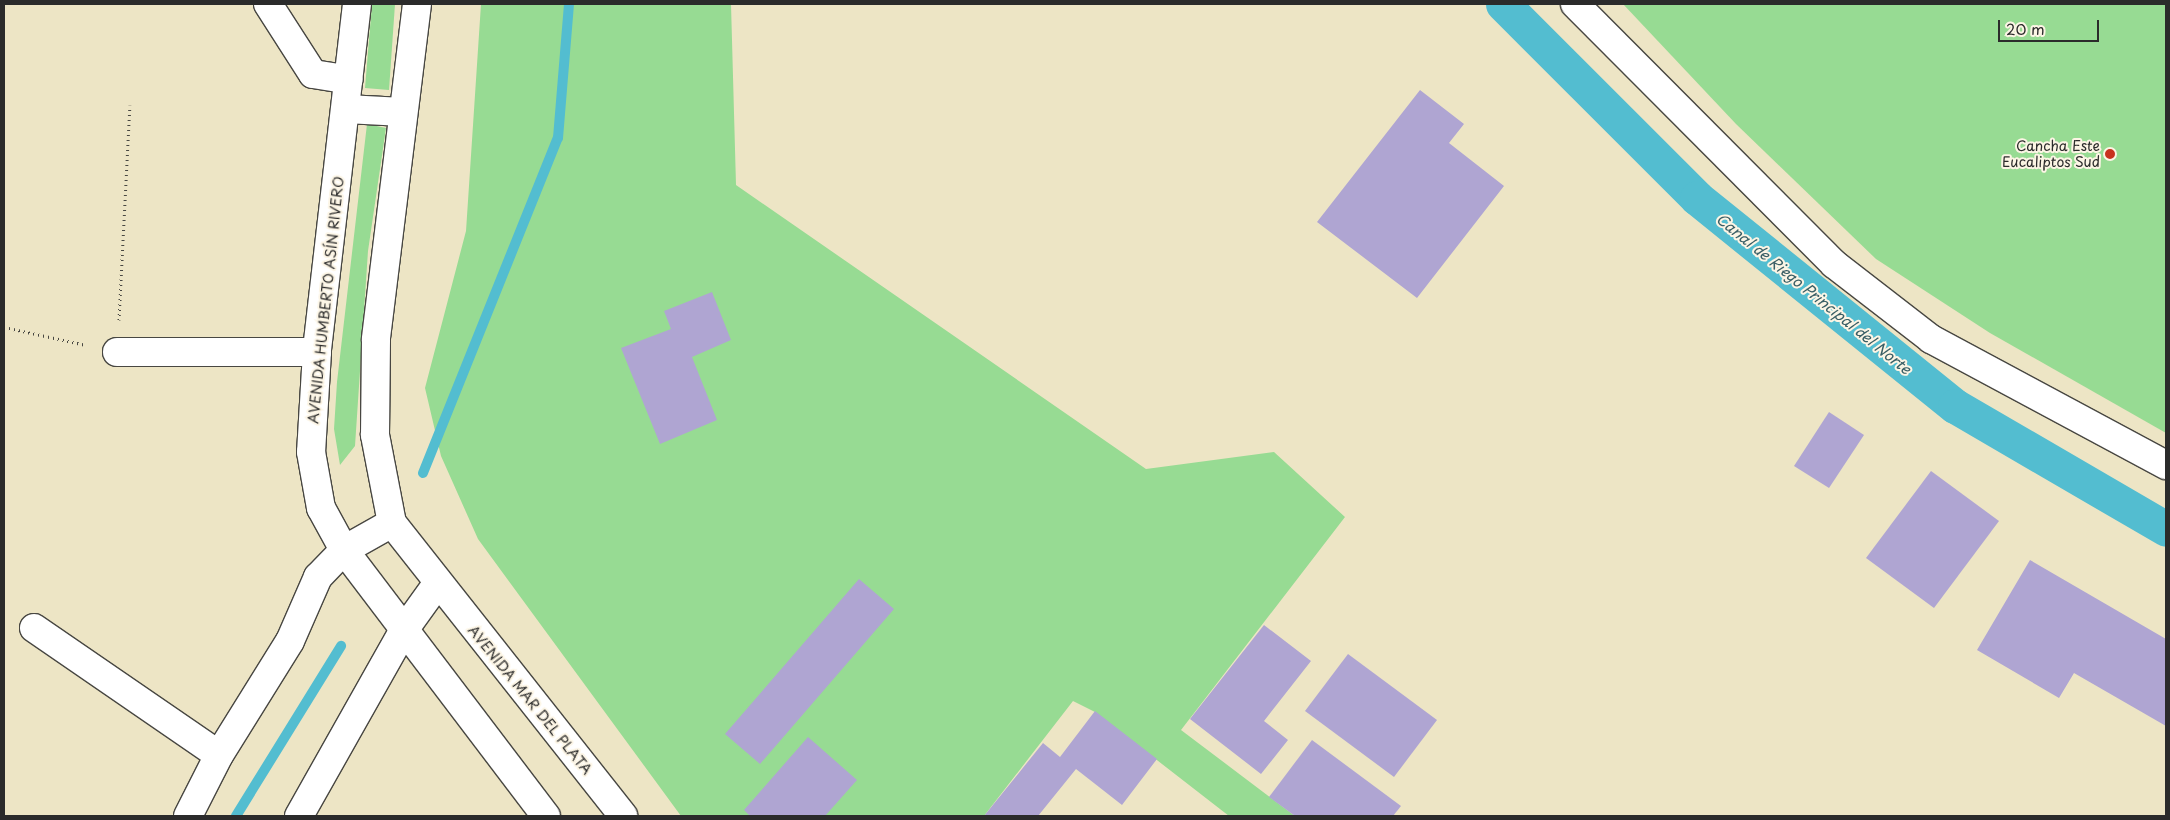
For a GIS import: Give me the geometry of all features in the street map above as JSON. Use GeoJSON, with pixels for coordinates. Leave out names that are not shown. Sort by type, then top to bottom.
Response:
{"type":"FeatureCollection","features":[{"type":"Feature","properties":{"kind":"street"},"geometry":{"type":"LineString","coordinates":[[268,4],[312,74],[350,80]]}},
{"type":"Feature","properties":{"kind":"street","name":"AVENIDA HUMBERTO ASÍN RIVERO"},"geometry":{"type":"LineString","coordinates":[[358,4],[317,352],[311,452],[322,508],[344,550],[404,630]]}},
{"type":"Feature","properties":{"kind":"street"},"geometry":{"type":"LineString","coordinates":[[299,816],[404,630],[438,584],[392,523],[375,435],[376,340],[417,4]]}},
{"type":"Feature","properties":{"kind":"street"},"geometry":{"type":"LineString","coordinates":[[1575,4],[1834,264],[1931,339],[2166,465]]}},
{"type":"Feature","properties":{"kind":"street"},"geometry":{"type":"LineString","coordinates":[[346,109],[403,112]]}},
{"type":"Feature","properties":{"kind":"street"},"geometry":{"type":"LineString","coordinates":[[117,352],[317,352]]}},
{"type":"Feature","properties":{"kind":"street"},"geometry":{"type":"LineString","coordinates":[[188,816],[218,755],[290,641],[318,576],[344,550],[392,523]]}},
{"type":"Feature","properties":{"kind":"street","name":"AVENIDA MAR DEL PLATA"},"geometry":{"type":"LineString","coordinates":[[438,584],[623,816]]}},
{"type":"Feature","properties":{"kind":"street"},"geometry":{"type":"LineString","coordinates":[[34,628],[218,755]]}},
{"type":"Feature","properties":{"kind":"street"},"geometry":{"type":"LineString","coordinates":[[404,630],[546,816]]}},
{"type":"Feature","properties":{"kind":"path"},"geometry":{"type":"LineString","coordinates":[[4,327],[117,352],[130,106]]}},
{"type":"Feature","properties":{"kind":"green space"},"geometry":{"type":"Polygon","coordinates":[[[372,4],[395,4],[389,90],[365,88],[372,4]]]}},
{"type":"Feature","properties":{"kind":"green space"},"geometry":{"type":"Polygon","coordinates":[[[481,4],[731,4],[736,185],[1146,469],[1274,452],[1345,517],[1181,730],[1295,816],[1229,816],[1095,712],[1073,701],[984,816],[681,816],[478,539],[441,456],[425,388],[466,231],[481,4]]]}},
{"type":"Feature","properties":{"kind":"green space"},"geometry":{"type":"Polygon","coordinates":[[[1623,4],[2166,4],[2166,433],[1990,333],[1876,259],[1736,124],[1623,4]]]}},
{"type":"Feature","properties":{"kind":"green space"},"geometry":{"type":"Polygon","coordinates":[[[367,124],[386,128],[368,251],[355,446],[340,465],[334,429],[337,382],[367,124]]]}},
{"type":"Feature","properties":{"kind":"building"},"geometry":{"type":"Polygon","coordinates":[[[1420,90],[1464,124],[1449,143],[1504,186],[1417,298],[1317,222],[1420,90]]]}},
{"type":"Feature","properties":{"kind":"building"},"geometry":{"type":"Polygon","coordinates":[[[712,292],[731,340],[692,357],[717,420],[660,444],[621,348],[671,329],[664,311],[712,292]]]}},
{"type":"Feature","properties":{"kind":"building"},"geometry":{"type":"Polygon","coordinates":[[[1829,412],[1864,435],[1829,488],[1794,466],[1829,412]]]}},
{"type":"Feature","properties":{"kind":"building"},"geometry":{"type":"Polygon","coordinates":[[[1931,471],[1999,521],[1934,608],[1866,558],[1931,471]]]}},
{"type":"Feature","properties":{"kind":"building"},"geometry":{"type":"Polygon","coordinates":[[[2030,560],[2166,639],[2166,726],[2074,673],[2059,698],[1977,650],[2030,560]]]}},
{"type":"Feature","properties":{"kind":"building"},"geometry":{"type":"Polygon","coordinates":[[[859,579],[894,609],[760,764],[725,734],[859,579]]]}},
{"type":"Feature","properties":{"kind":"building"},"geometry":{"type":"Polygon","coordinates":[[[1264,625],[1311,661],[1264,721],[1288,740],[1261,774],[1190,719],[1264,625]]]}},
{"type":"Feature","properties":{"kind":"building"},"geometry":{"type":"Polygon","coordinates":[[[1348,654],[1437,720],[1394,777],[1305,711],[1348,654]]]}},
{"type":"Feature","properties":{"kind":"building"},"geometry":{"type":"Polygon","coordinates":[[[1095,711],[1157,759],[1122,805],[1076,769],[1038,816],[984,816],[1043,743],[1060,757],[1095,711]]]}},
{"type":"Feature","properties":{"kind":"building"},"geometry":{"type":"Polygon","coordinates":[[[808,737],[857,780],[825,816],[750,816],[744,810],[808,737]]]}},
{"type":"Feature","properties":{"kind":"building"},"geometry":{"type":"Polygon","coordinates":[[[1312,740],[1401,806],[1393,816],[1295,816],[1269,797],[1312,740]]]}},
{"type":"Feature","properties":{"kind":"waterway"},"geometry":{"type":"LineString","coordinates":[[423,473],[558,138],[569,4]]}},
{"type":"Feature","properties":{"kind":"waterway","name":"Canal de Riego Principal del Norte"},"geometry":{"type":"LineString","coordinates":[[1503,4],[1697,198],[1955,406],[2166,529]]}},
{"type":"Feature","properties":{"kind":"waterway"},"geometry":{"type":"LineString","coordinates":[[236,816],[341,646]]}},
{"type":"Feature","properties":{"kind":"place","name":"Cancha Este Eucaliptos Sud"},"geometry":{"type":"Point","coordinates":[2110,154]}}]}
